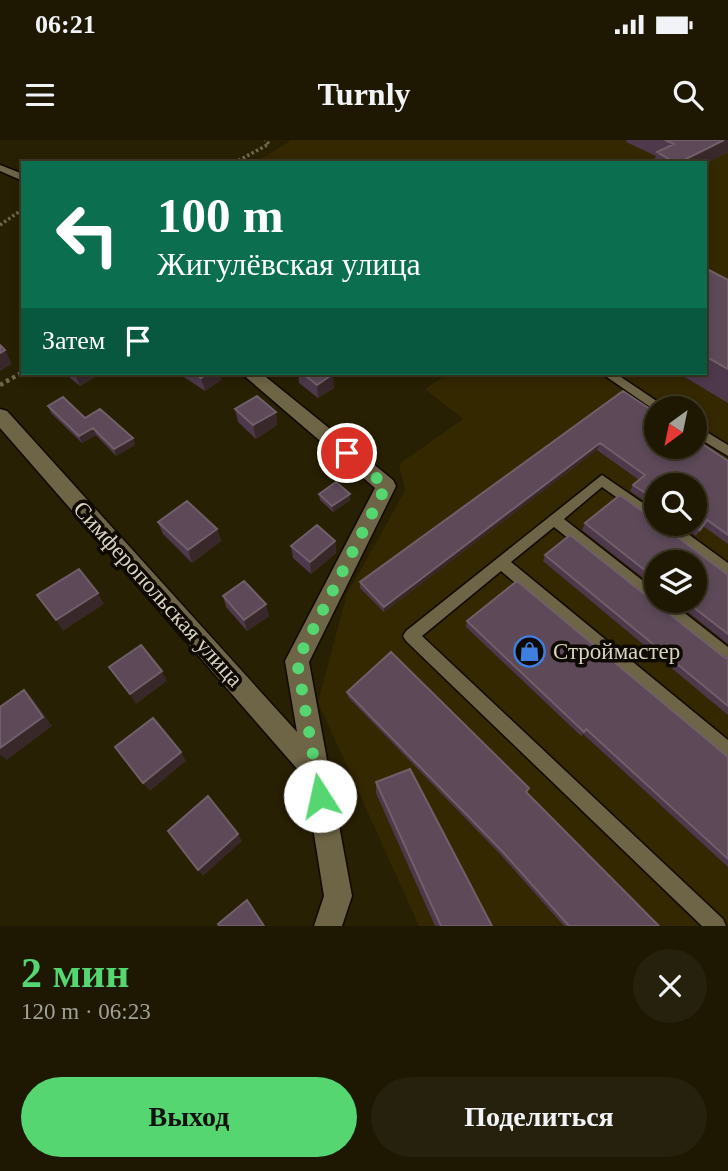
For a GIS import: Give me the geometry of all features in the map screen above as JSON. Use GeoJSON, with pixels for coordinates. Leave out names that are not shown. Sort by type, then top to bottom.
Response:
{"type":"FeatureCollection","features":[{"type":"Feature","properties":{"kind":"street"},"geometry":{"type":"LineString","coordinates":[[252,375],[386,486],[297,661],[338,896],[328,926]]}},
{"type":"Feature","properties":{"kind":"street","name":"Симферопольская улица"},"geometry":{"type":"LineString","coordinates":[[0,416],[316,772]]}},
{"type":"Feature","properties":{"kind":"lane"},"geometry":{"type":"LineString","coordinates":[[0,168],[21,177]]}},
{"type":"Feature","properties":{"kind":"lane"},"geometry":{"type":"LineString","coordinates":[[610,375],[644,397]]}},
{"type":"Feature","properties":{"kind":"lane"},"geometry":{"type":"LineString","coordinates":[[707,438],[728,451]]}},
{"type":"Feature","properties":{"kind":"lane"},"geometry":{"type":"LineString","coordinates":[[644,511],[602,481],[411,636],[716,926]]}},
{"type":"Feature","properties":{"kind":"lane"},"geometry":{"type":"LineString","coordinates":[[555,520],[644,590]]}},
{"type":"Feature","properties":{"kind":"lane"},"geometry":{"type":"LineString","coordinates":[[680,536],[728,571]]}},
{"type":"Feature","properties":{"kind":"lane"},"geometry":{"type":"LineString","coordinates":[[502,563],[728,751]]}},
{"type":"Feature","properties":{"kind":"lane"},"geometry":{"type":"LineString","coordinates":[[673,613],[728,656]]}},
{"type":"Feature","properties":{"kind":"path"},"geometry":{"type":"LineString","coordinates":[[238,161],[269,144],[265,140]]}},
{"type":"Feature","properties":{"kind":"path"},"geometry":{"type":"LineString","coordinates":[[0,225],[21,210]]}},
{"type":"Feature","properties":{"kind":"path"},"geometry":{"type":"LineString","coordinates":[[0,385],[21,373]]}},
{"type":"Feature","properties":{"kind":"shaded area","name":"Строймастер"},"geometry":{"type":"Polygon","coordinates":[[[291,140],[728,140],[728,926],[419,926],[318,702],[347,594],[405,491],[399,464],[463,419],[425,389],[446,375],[707,375],[707,161],[258,161],[291,140]]]}},
{"type":"Feature","properties":{"kind":"building"},"geometry":{"type":"Polygon","coordinates":[[[665,140],[724,140],[682,161],[673,161],[657,152],[674,144],[665,140]]]}},
{"type":"Feature","properties":{"kind":"building"},"geometry":{"type":"Polygon","coordinates":[[[707,269],[728,280],[728,369],[707,357],[707,269]]]}},
{"type":"Feature","properties":{"kind":"building"},"geometry":{"type":"Polygon","coordinates":[[[304,375],[332,375],[317,385],[304,375]]]}},
{"type":"Feature","properties":{"kind":"building"},"geometry":{"type":"Polygon","coordinates":[[[623,391],[644,405],[644,459],[707,459],[707,447],[728,461],[728,535],[707,520],[707,473],[644,474],[600,443],[384,607],[360,582],[623,391]]]}},
{"type":"Feature","properties":{"kind":"building"},"geometry":{"type":"Polygon","coordinates":[[[257,396],[276,412],[253,425],[235,409],[257,396]]]}},
{"type":"Feature","properties":{"kind":"building"},"geometry":{"type":"Polygon","coordinates":[[[63,397],[85,418],[100,409],[133,438],[114,449],[93,428],[79,436],[48,406],[63,397]]]}},
{"type":"Feature","properties":{"kind":"building"},"geometry":{"type":"Polygon","coordinates":[[[644,476],[644,492],[633,485],[644,476]]]}},
{"type":"Feature","properties":{"kind":"building"},"geometry":{"type":"Polygon","coordinates":[[[336,482],[350,494],[332,506],[319,494],[336,482]]]}},
{"type":"Feature","properties":{"kind":"building"},"geometry":{"type":"Polygon","coordinates":[[[620,495],[644,512],[644,536],[676,536],[695,550],[644,550],[644,570],[585,523],[620,495]]]}},
{"type":"Feature","properties":{"kind":"building"},"geometry":{"type":"Polygon","coordinates":[[[187,501],[217,529],[188,550],[158,522],[187,501]]]}},
{"type":"Feature","properties":{"kind":"building"},"geometry":{"type":"Polygon","coordinates":[[[317,525],[335,541],[310,562],[291,546],[317,525]]]}},
{"type":"Feature","properties":{"kind":"building"},"geometry":{"type":"Polygon","coordinates":[[[570,535],[644,594],[644,613],[668,613],[728,658],[728,706],[545,555],[570,535]]]}},
{"type":"Feature","properties":{"kind":"building"},"geometry":{"type":"Polygon","coordinates":[[[707,559],[728,575],[728,634],[701,613],[707,613],[707,559]]]}},
{"type":"Feature","properties":{"kind":"building"},"geometry":{"type":"Polygon","coordinates":[[[79,569],[98,593],[56,620],[37,595],[79,569]]]}},
{"type":"Feature","properties":{"kind":"building"},"geometry":{"type":"Polygon","coordinates":[[[244,581],[266,604],[244,620],[223,596],[244,581]]]}},
{"type":"Feature","properties":{"kind":"building"},"geometry":{"type":"Polygon","coordinates":[[[517,581],[728,757],[728,859],[586,729],[584,732],[467,621],[517,581]]]}},
{"type":"Feature","properties":{"kind":"building"},"geometry":{"type":"Polygon","coordinates":[[[141,645],[162,671],[130,694],[109,667],[141,645]]]}},
{"type":"Feature","properties":{"kind":"building"},"geometry":{"type":"Polygon","coordinates":[[[391,652],[529,788],[526,792],[659,926],[569,926],[502,851],[347,692],[391,652]]]}},
{"type":"Feature","properties":{"kind":"building"},"geometry":{"type":"Polygon","coordinates":[[[24,690],[43,717],[0,748],[0,707],[24,690]]]}},
{"type":"Feature","properties":{"kind":"building"},"geometry":{"type":"Polygon","coordinates":[[[153,718],[181,752],[143,783],[115,747],[153,718]]]}},
{"type":"Feature","properties":{"kind":"building"},"geometry":{"type":"Polygon","coordinates":[[[410,769],[492,926],[441,926],[376,782],[410,769]]]}},
{"type":"Feature","properties":{"kind":"building"},"geometry":{"type":"Polygon","coordinates":[[[208,796],[238,834],[198,870],[168,831],[208,796]]]}},
{"type":"Feature","properties":{"kind":"building"},"geometry":{"type":"Polygon","coordinates":[[[247,900],[264,926],[219,926],[218,924],[247,900]]]}},
{"type":"Feature","properties":{"kind":"place","name":"Строймастер"},"geometry":{"type":"Point","coordinates":[530,651]}},
{"type":"Feature","properties":{"kind":"route"},"geometry":{"type":"LineString","coordinates":[[320,796],[297,661],[386,486],[347,453]]}}]}
